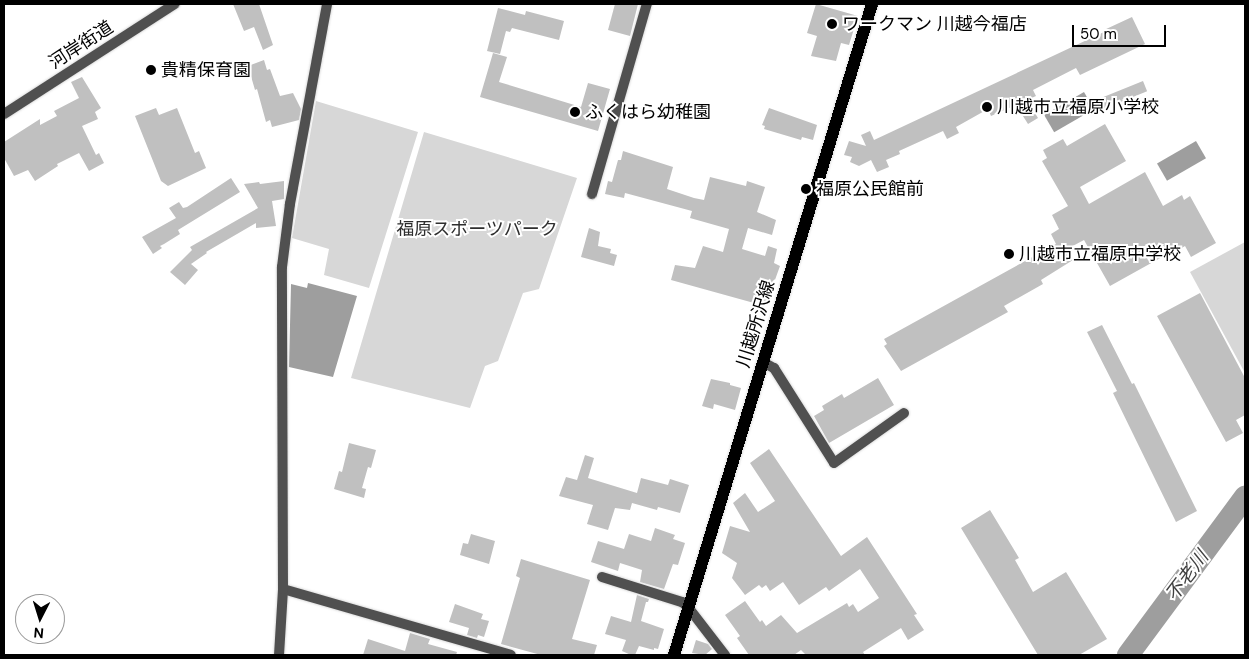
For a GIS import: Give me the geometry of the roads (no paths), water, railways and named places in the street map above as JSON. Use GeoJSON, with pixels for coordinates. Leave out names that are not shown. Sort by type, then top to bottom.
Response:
{"type":"FeatureCollection","features":[{"type":"Feature","properties":{"kind":"main road","name":"川越所沢線"},"geometry":{"type":"LineString","coordinates":[[674,655],[872,4]]}},
{"type":"Feature","properties":{"kind":"street","name":"河岸街道"},"geometry":{"type":"LineString","coordinates":[[4,114],[175,4]]}},
{"type":"Feature","properties":{"kind":"street"},"geometry":{"type":"LineString","coordinates":[[278,655],[283,589],[282,267],[292,195],[327,4]]}},
{"type":"Feature","properties":{"kind":"street"},"geometry":{"type":"LineString","coordinates":[[592,194],[647,4]]}},
{"type":"Feature","properties":{"kind":"street"},"geometry":{"type":"LineString","coordinates":[[763,362],[774,368],[834,463],[904,413]]}},
{"type":"Feature","properties":{"kind":"street"},"geometry":{"type":"LineString","coordinates":[[602,577],[672,597],[688,607],[725,655]]}},
{"type":"Feature","properties":{"kind":"street"},"geometry":{"type":"LineString","coordinates":[[283,589],[511,655]]}},
{"type":"Feature","properties":{"kind":"waterway","name":"不老川"},"geometry":{"type":"LineString","coordinates":[[1128,655],[1245,497]]}},
{"type":"Feature","properties":{"kind":"place","name":"ワークマン 川越今福店"},"geometry":{"type":"Point","coordinates":[832,24]}},
{"type":"Feature","properties":{"kind":"place","name":"貴精保育園"},"geometry":{"type":"Point","coordinates":[151,70]}},
{"type":"Feature","properties":{"kind":"place","name":"川越市立福原小学校"},"geometry":{"type":"Point","coordinates":[987,107]}},
{"type":"Feature","properties":{"kind":"place","name":"ふくはら幼稚園"},"geometry":{"type":"Point","coordinates":[575,112]}},
{"type":"Feature","properties":{"kind":"place","name":"福原公民館前"},"geometry":{"type":"Point","coordinates":[806,189]}},
{"type":"Feature","properties":{"kind":"place","name":"川越市立福原中学校"},"geometry":{"type":"Point","coordinates":[1009,254]}},
{"type":"Feature","properties":{"kind":"park label","name":"福原スポーツパーク"},"geometry":{"type":"Point","coordinates":[477,229]}}]}
